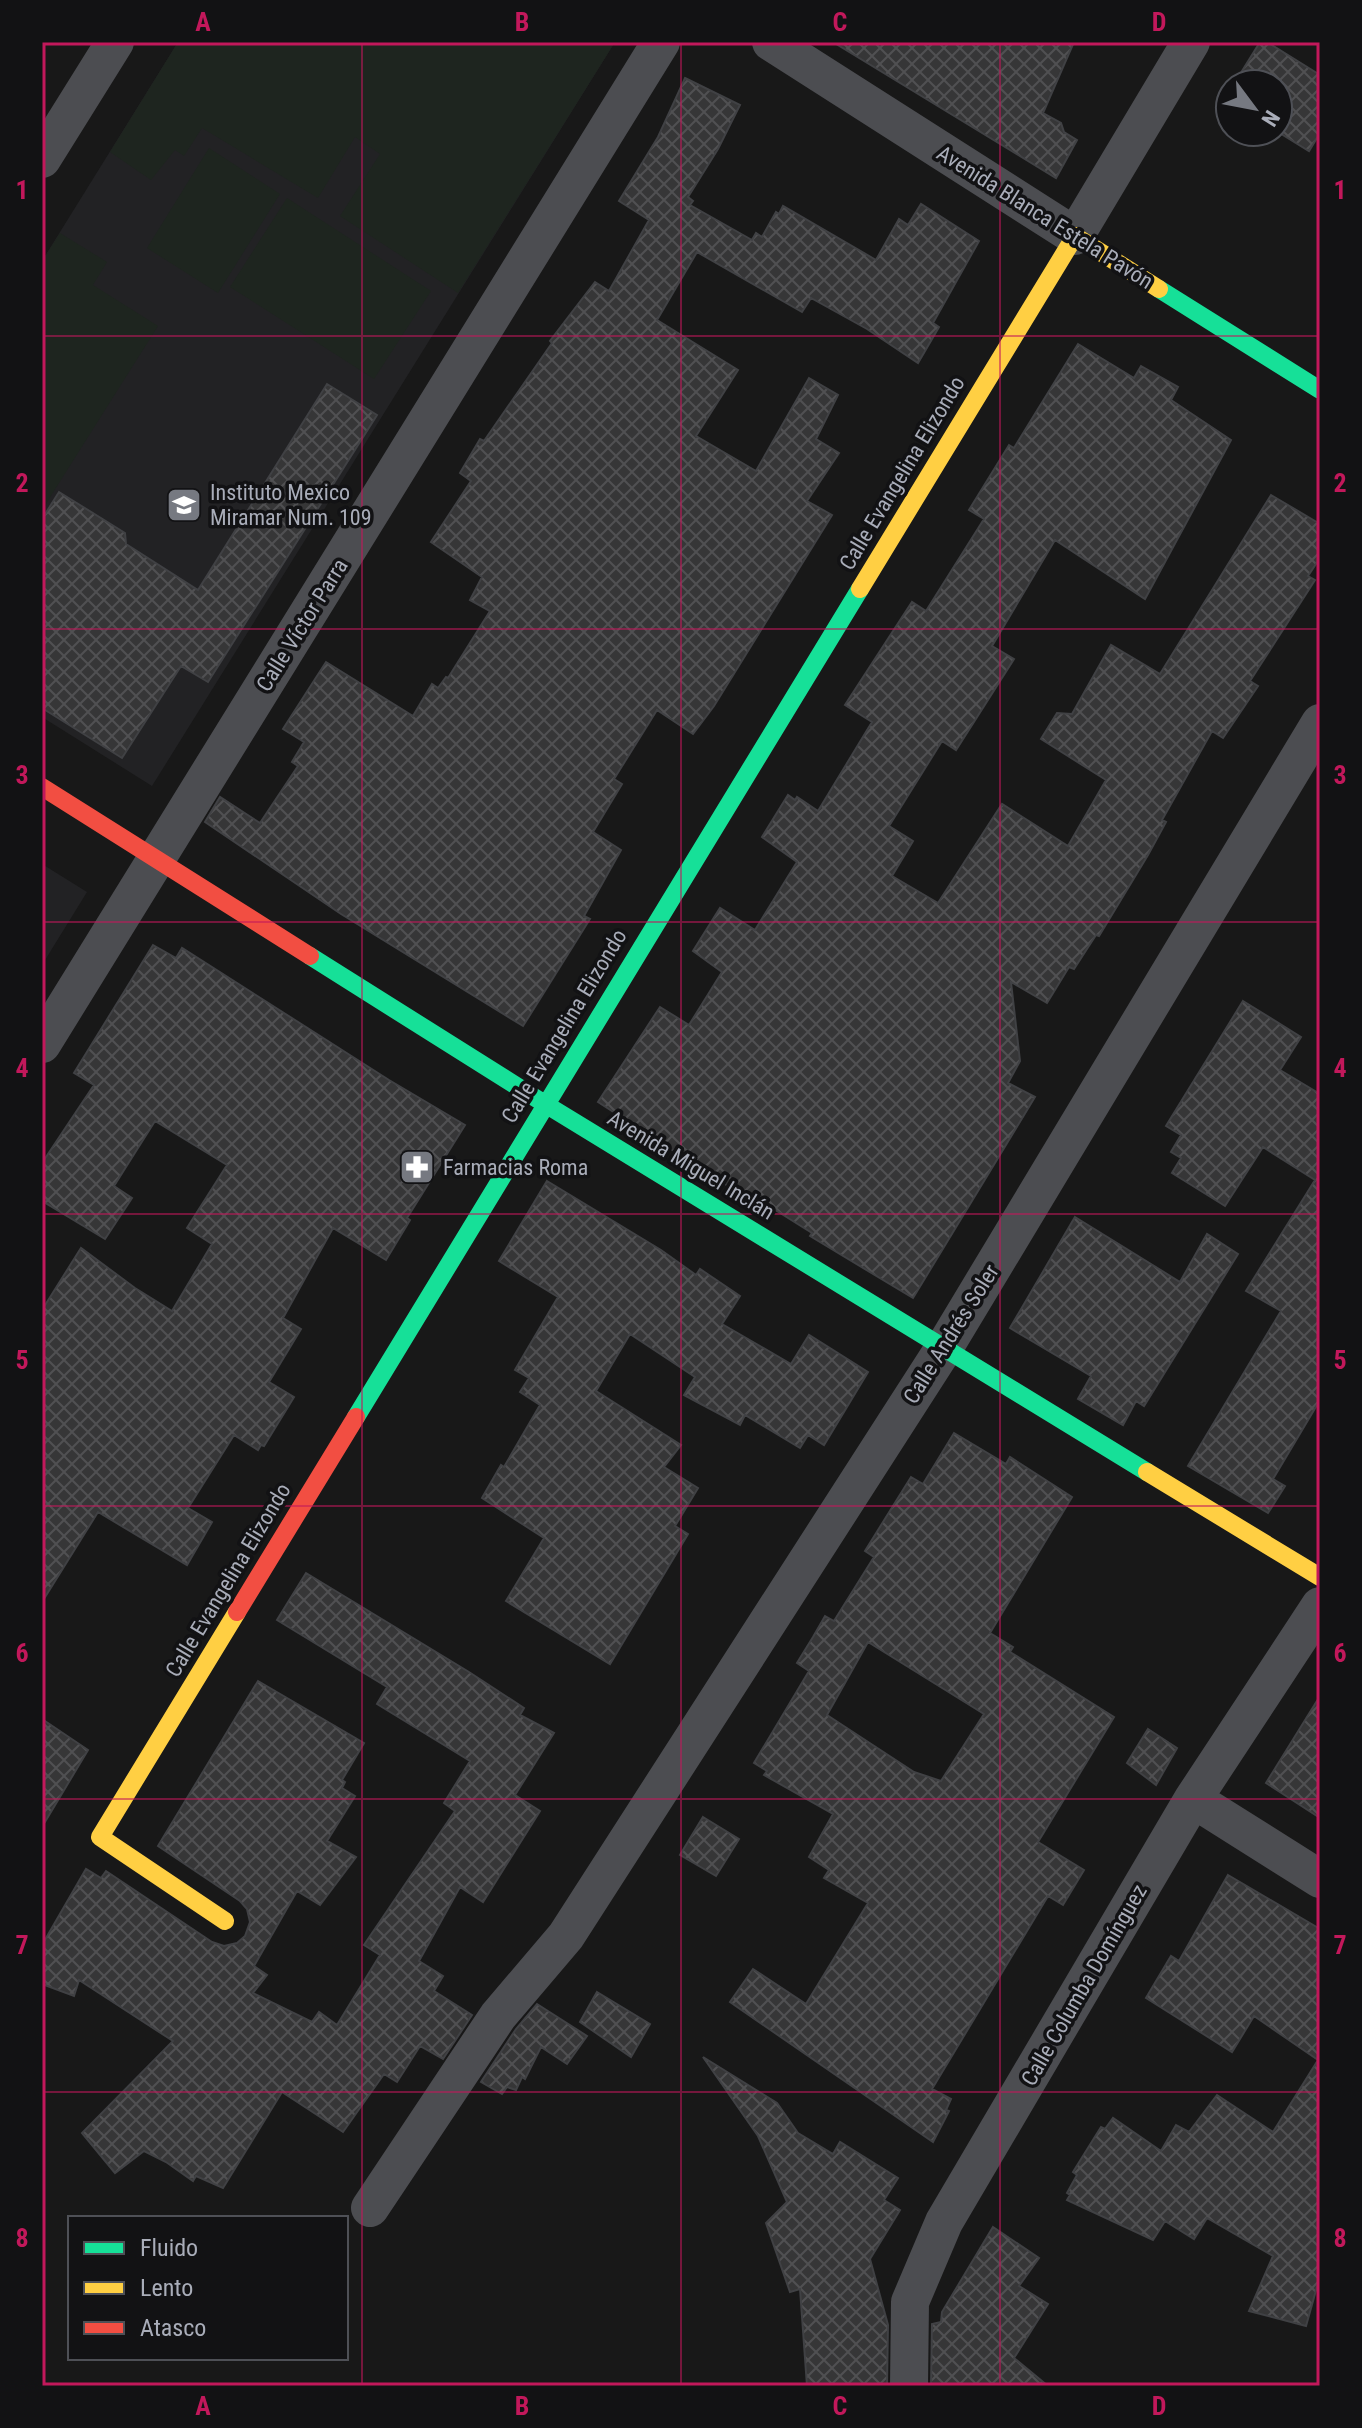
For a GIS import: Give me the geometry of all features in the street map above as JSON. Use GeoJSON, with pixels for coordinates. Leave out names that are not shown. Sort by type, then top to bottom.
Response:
{"type":"FeatureCollection","features":[{"type":"Feature","properties":{"kind":"street"},"geometry":{"type":"LineString","coordinates":[[42,159],[115,42]]}},
{"type":"Feature","properties":{"kind":"street","name":"Calle Víctor Parra"},"geometry":{"type":"LineString","coordinates":[[42,1044],[661,42]]}},
{"type":"Feature","properties":{"kind":"street","name":"Avenida Blanca Estela Pavón"},"geometry":{"type":"LineString","coordinates":[[771,42],[1320,390]]}},
{"type":"Feature","properties":{"kind":"street"},"geometry":{"type":"LineString","coordinates":[[1075,236],[1191,42]]}},
{"type":"Feature","properties":{"kind":"street","name":"Calle Evangelina Elizondo"},"geometry":{"type":"LineString","coordinates":[[225,1921],[100,1837],[1075,236]]}},
{"type":"Feature","properties":{"kind":"street","name":"Calle Andrés Soler"},"geometry":{"type":"LineString","coordinates":[[370,2208],[498,2016],[566,1936],[944,1348],[1320,723]]}},
{"type":"Feature","properties":{"kind":"street","name":"Avenida Miguel Inclán"},"geometry":{"type":"LineString","coordinates":[[42,787],[545,1104],[1320,1577]]}},
{"type":"Feature","properties":{"kind":"street","name":"Calle Columba Domínguez"},"geometry":{"type":"LineString","coordinates":[[909,2386],[910,2302],[944,2222],[1193,1799],[1320,1606]]}},
{"type":"Feature","properties":{"kind":"street"},"geometry":{"type":"LineString","coordinates":[[1193,1799],[1320,1879]]}},
{"type":"Feature","properties":{"kind":"shaded area","name":"Instituto Mexico Miramar Num. 109"},"geometry":{"type":"Polygon","coordinates":[[[178,42],[615,42],[152,786],[42,717],[42,261],[178,42]]]}},
{"type":"Feature","properties":{"kind":"shaded area"},"geometry":{"type":"Polygon","coordinates":[[[178,42],[615,42],[458,293],[340,216],[380,154],[355,137],[318,198],[202,128],[184,156],[175,150],[151,180],[110,152],[178,42]]]}},
{"type":"Feature","properties":{"kind":"shaded area"},"geometry":{"type":"Polygon","coordinates":[[[209,148],[280,194],[218,293],[147,248],[209,148]]]}},
{"type":"Feature","properties":{"kind":"shaded area"},"geometry":{"type":"Polygon","coordinates":[[[287,198],[431,291],[374,379],[230,287],[287,198]]]}},
{"type":"Feature","properties":{"kind":"shaded area"},"geometry":{"type":"Polygon","coordinates":[[[60,233],[107,262],[93,285],[158,326],[42,510],[42,261],[60,233]]]}},
{"type":"Feature","properties":{"kind":"shaded area"},"geometry":{"type":"Polygon","coordinates":[[[42,864],[87,892],[42,965],[42,864]]]}},
{"type":"Feature","properties":{"kind":"building"},"geometry":{"type":"Polygon","coordinates":[[[833,42],[1074,42],[1043,113],[1061,123],[1064,132],[1077,140],[1056,178],[833,42]]]}},
{"type":"Feature","properties":{"kind":"building"},"geometry":{"type":"Polygon","coordinates":[[[1260,42],[1267,42],[1320,75],[1320,133],[1309,151],[1294,142],[1294,68],[1244,68],[1260,42]]]}},
{"type":"Feature","properties":{"kind":"building"},"geometry":{"type":"Polygon","coordinates":[[[685,78],[740,105],[718,149],[688,197],[693,201],[690,205],[752,240],[756,233],[762,237],[776,212],[779,214],[783,206],[876,260],[899,219],[908,225],[921,204],[979,241],[933,323],[939,327],[918,363],[867,329],[811,298],[802,312],[697,252],[657,320],[738,370],[696,436],[756,471],[809,378],[838,395],[816,439],[839,453],[807,501],[832,515],[714,706],[693,734],[657,710],[614,779],[622,784],[593,832],[621,850],[584,916],[590,919],[523,1026],[341,914],[205,822],[220,797],[260,823],[298,766],[292,762],[304,742],[283,729],[326,662],[413,716],[432,684],[438,688],[448,678],[490,611],[470,600],[482,577],[431,542],[471,481],[460,473],[480,439],[484,441],[552,343],[550,341],[595,282],[609,291],[649,220],[619,201],[658,137],[685,78]]]}},
{"type":"Feature","properties":{"kind":"building"},"geometry":{"type":"Polygon","coordinates":[[[1078,344],[1134,378],[1141,366],[1178,387],[1171,400],[1231,440],[1145,599],[1055,540],[992,646],[1014,659],[956,750],[942,741],[889,826],[913,841],[892,876],[938,903],[1002,804],[1068,846],[1106,780],[1041,739],[1057,713],[1072,714],[1111,645],[1160,674],[1271,495],[1320,524],[1320,558],[1308,576],[1315,580],[1250,681],[1258,686],[1223,738],[1212,731],[1162,820],[1166,822],[1148,855],[1099,936],[1096,935],[1074,969],[1069,967],[1047,1003],[1011,982],[1020,1061],[1008,1083],[1035,1097],[913,1298],[810,1236],[812,1233],[753,1196],[750,1200],[598,1102],[660,1007],[689,1025],[722,972],[693,951],[720,908],[755,930],[797,862],[762,837],[788,795],[795,800],[797,797],[818,811],[872,722],[845,705],[912,602],[926,611],[984,519],[969,510],[1009,445],[1014,448],[1078,344]]]}},
{"type":"Feature","properties":{"kind":"building"},"geometry":{"type":"Polygon","coordinates":[[[327,384],[377,415],[208,682],[181,666],[122,758],[42,708],[42,519],[59,492],[125,533],[126,544],[198,590],[327,384]]]}},
{"type":"Feature","properties":{"kind":"building"},"geometry":{"type":"Polygon","coordinates":[[[153,945],[176,958],[182,948],[465,1125],[407,1218],[410,1220],[386,1260],[333,1228],[283,1318],[301,1329],[269,1382],[294,1397],[264,1446],[261,1445],[258,1450],[234,1435],[188,1508],[212,1522],[187,1565],[98,1512],[42,1602],[42,1310],[81,1248],[172,1311],[212,1244],[187,1228],[227,1165],[155,1121],[114,1186],[132,1198],[105,1239],[42,1201],[42,1163],[94,1085],[74,1073],[153,945]]]}},
{"type":"Feature","properties":{"kind":"building"},"geometry":{"type":"Polygon","coordinates":[[[1243,1001],[1301,1037],[1280,1070],[1320,1094],[1320,1400],[1273,1479],[1285,1486],[1268,1513],[1188,1466],[1281,1311],[1246,1291],[1315,1180],[1263,1147],[1225,1206],[1172,1173],[1181,1158],[1171,1152],[1181,1135],[1166,1126],[1243,1001]]]}},
{"type":"Feature","properties":{"kind":"building"},"geometry":{"type":"Polygon","coordinates":[[[547,1181],[661,1250],[696,1275],[700,1269],[740,1296],[722,1324],[791,1364],[809,1335],[868,1372],[824,1445],[808,1435],[800,1448],[745,1415],[740,1425],[684,1395],[695,1377],[630,1334],[596,1391],[681,1445],[664,1467],[698,1488],[675,1526],[688,1534],[610,1664],[506,1601],[544,1538],[482,1498],[540,1405],[520,1392],[529,1378],[515,1370],[558,1297],[499,1261],[547,1181]]]}},
{"type":"Feature","properties":{"kind":"building"},"geometry":{"type":"Polygon","coordinates":[[[1075,1217],[1180,1282],[1207,1234],[1238,1254],[1144,1406],[1136,1401],[1123,1425],[1078,1399],[1091,1376],[1010,1328],[1075,1217]]]}},
{"type":"Feature","properties":{"kind":"building"},"geometry":{"type":"Polygon","coordinates":[[[954,1433],[1006,1464],[1010,1457],[1072,1497],[990,1633],[1013,1647],[1010,1652],[1114,1717],[1038,1842],[1084,1870],[1063,1905],[1048,1896],[932,2089],[951,2099],[946,2110],[949,2111],[933,2142],[730,2002],[753,1969],[806,2004],[868,1903],[824,1878],[829,1870],[809,1857],[833,1814],[764,1775],[767,1771],[754,1763],[809,1671],[797,1663],[825,1616],[834,1621],[874,1557],[865,1551],[911,1477],[923,1484],[954,1433]],[[868,1642],[827,1715],[914,1772],[941,1781],[984,1714],[868,1642]]]}},
{"type":"Feature","properties":{"kind":"building"},"geometry":{"type":"Polygon","coordinates":[[[306,1573],[469,1672],[524,1708],[520,1715],[554,1733],[515,1795],[540,1811],[483,1902],[460,1887],[419,1961],[443,1976],[434,1991],[472,2015],[443,2059],[420,2046],[397,2082],[384,2074],[343,2132],[282,2092],[223,2188],[196,2176],[193,2181],[144,2151],[115,2173],[82,2133],[173,2041],[79,1980],[74,1996],[42,1984],[42,1945],[86,1869],[101,1878],[106,1871],[212,1942],[224,1946],[237,1943],[245,1936],[250,1922],[247,1909],[240,1901],[158,1846],[258,1681],[364,1743],[342,1780],[345,1782],[342,1788],[355,1796],[327,1841],[356,1857],[320,1905],[297,1891],[254,1966],[267,1975],[253,1993],[312,2022],[319,2012],[337,2025],[380,1955],[364,1945],[455,1811],[444,1803],[470,1761],[377,1704],[387,1687],[277,1620],[306,1573]]]}},
{"type":"Feature","properties":{"kind":"building"},"geometry":{"type":"Polygon","coordinates":[[[1320,1696],[1320,1818],[1266,1783],[1320,1696]]]}},
{"type":"Feature","properties":{"kind":"building"},"geometry":{"type":"Polygon","coordinates":[[[42,1719],[88,1750],[42,1827],[42,1719]]]}},
{"type":"Feature","properties":{"kind":"building"},"geometry":{"type":"Polygon","coordinates":[[[1148,1729],[1177,1748],[1156,1785],[1127,1763],[1148,1729]]]}},
{"type":"Feature","properties":{"kind":"building"},"geometry":{"type":"Polygon","coordinates":[[[703,1817],[739,1839],[716,1876],[680,1855],[703,1817]]]}},
{"type":"Feature","properties":{"kind":"building"},"geometry":{"type":"Polygon","coordinates":[[[1228,1875],[1320,1929],[1320,2276],[1306,2326],[1249,2311],[1273,2256],[1207,2218],[1194,2239],[1165,2221],[1153,2240],[1067,2200],[1070,2195],[1067,2193],[1077,2175],[1073,2172],[1101,2127],[1105,2129],[1113,2118],[1161,2151],[1176,2125],[1189,2132],[1217,2095],[1273,2132],[1318,2060],[1254,2016],[1232,2052],[1146,1998],[1171,1956],[1179,1961],[1228,1875]]]}},
{"type":"Feature","properties":{"kind":"building"},"geometry":{"type":"Polygon","coordinates":[[[597,1992],[650,2024],[631,2057],[580,2022],[597,1992]]]}},
{"type":"Feature","properties":{"kind":"building"},"geometry":{"type":"Polygon","coordinates":[[[537,2004],[587,2036],[567,2064],[541,2047],[516,2090],[507,2087],[502,2094],[481,2082],[516,2029],[537,2004]]]}},
{"type":"Feature","properties":{"kind":"building"},"geometry":{"type":"Polygon","coordinates":[[[703,2057],[777,2103],[798,2133],[833,2154],[840,2142],[898,2178],[884,2200],[900,2210],[870,2259],[888,2325],[887,2386],[807,2386],[800,2289],[790,2292],[766,2223],[787,2202],[758,2136],[703,2057]]]}},
{"type":"Feature","properties":{"kind":"building"},"geometry":{"type":"Polygon","coordinates":[[[993,2227],[1039,2258],[1019,2286],[1048,2304],[1014,2358],[1048,2386],[931,2386],[932,2324],[941,2322],[942,2312],[993,2227]]]}},
{"type":"Feature","properties":{"kind":"traffic: fast"},"geometry":{"type":"LineString","coordinates":[[1159,289],[1320,390]]}},
{"type":"Feature","properties":{"kind":"traffic: fast"},"geometry":{"type":"LineString","coordinates":[[356,1417],[860,589]]}},
{"type":"Feature","properties":{"kind":"traffic: fast"},"geometry":{"type":"LineString","coordinates":[[310,956],[545,1104],[1147,1472]]}},
{"type":"Feature","properties":{"kind":"traffic: slow"},"geometry":{"type":"LineString","coordinates":[[860,589],[1075,236],[1159,289]]}},
{"type":"Feature","properties":{"kind":"traffic: slow"},"geometry":{"type":"LineString","coordinates":[[1147,1472],[1320,1577]]}},
{"type":"Feature","properties":{"kind":"traffic: slow"},"geometry":{"type":"LineString","coordinates":[[225,1921],[100,1837],[237,1612]]}},
{"type":"Feature","properties":{"kind":"traffic: jam"},"geometry":{"type":"LineString","coordinates":[[42,787],[310,956]]}},
{"type":"Feature","properties":{"kind":"traffic: jam"},"geometry":{"type":"LineString","coordinates":[[237,1612],[356,1417]]}},
{"type":"Feature","properties":{"kind":"place","name":"Instituto Mexico Miramar Num. 109"},"geometry":{"type":"Point","coordinates":[184,505]}},
{"type":"Feature","properties":{"kind":"place","name":"Farmacias Roma"},"geometry":{"type":"Point","coordinates":[417,1167]}}]}
